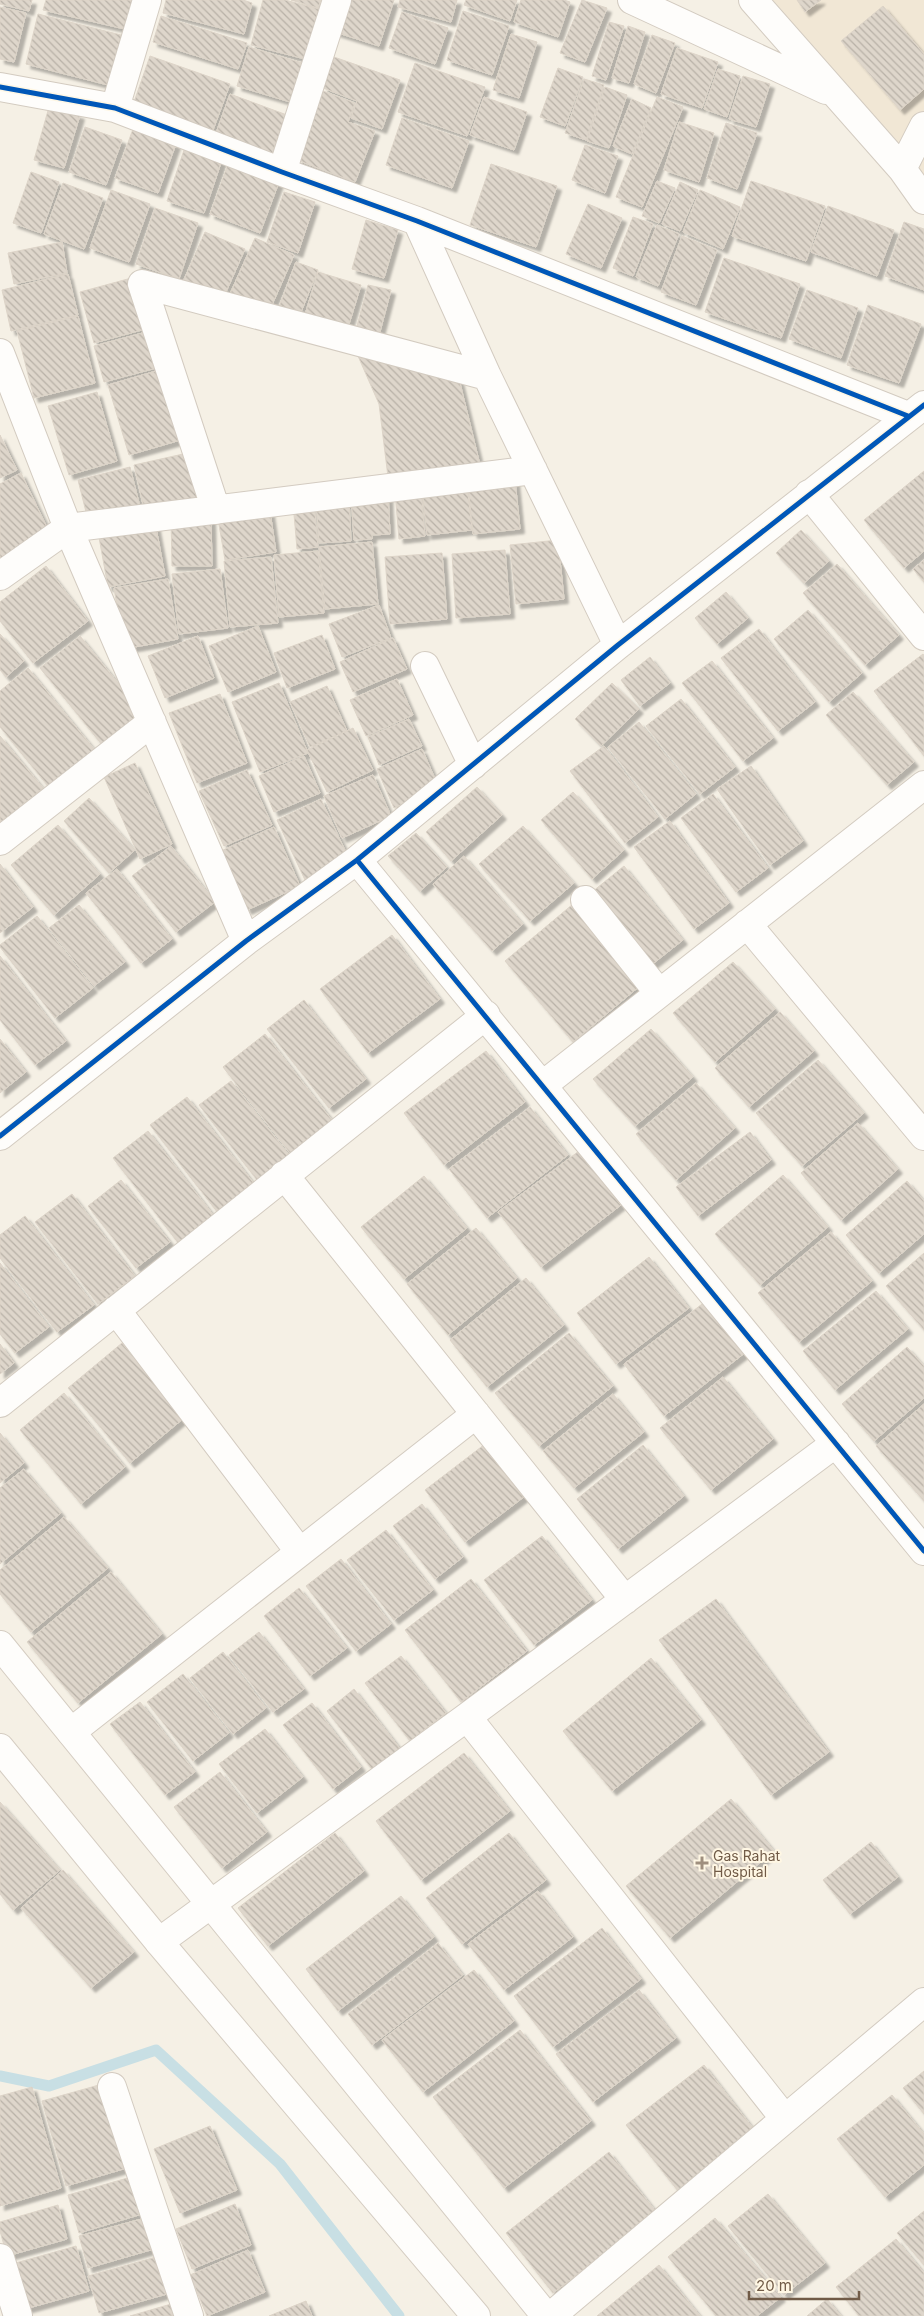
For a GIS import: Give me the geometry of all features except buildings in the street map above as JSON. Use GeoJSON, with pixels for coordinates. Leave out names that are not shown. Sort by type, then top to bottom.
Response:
{"type":"FeatureCollection","features":[{"type":"Feature","properties":{"kind":"street"},"geometry":{"type":"LineString","coordinates":[[115,108],[147,0]]}},
{"type":"Feature","properties":{"kind":"street"},"geometry":{"type":"LineString","coordinates":[[282,172],[338,0]]}},
{"type":"Feature","properties":{"kind":"street"},"geometry":{"type":"LineString","coordinates":[[632,0],[836,95]]}},
{"type":"Feature","properties":{"kind":"street"},"geometry":{"type":"LineString","coordinates":[[753,0],[902,169],[924,200]]}},
{"type":"Feature","properties":{"kind":"street"},"geometry":{"type":"LineString","coordinates":[[0,87],[115,108],[916,410]]}},
{"type":"Feature","properties":{"kind":"street"},"geometry":{"type":"LineString","coordinates":[[902,169],[924,126]]}},
{"type":"Feature","properties":{"kind":"street"},"geometry":{"type":"LineString","coordinates":[[418,221],[487,376],[618,645]]}},
{"type":"Feature","properties":{"kind":"street"},"geometry":{"type":"LineString","coordinates":[[216,510],[142,284],[487,376]]}},
{"type":"Feature","properties":{"kind":"street"},"geometry":{"type":"LineString","coordinates":[[0,353],[68,528],[246,941]]}},
{"type":"Feature","properties":{"kind":"street"},"geometry":{"type":"LineString","coordinates":[[0,1136],[246,941],[358,860],[618,645],[916,410]]}},
{"type":"Feature","properties":{"kind":"street"},"geometry":{"type":"LineString","coordinates":[[0,576],[68,528],[533,470]]}},
{"type":"Feature","properties":{"kind":"street"},"geometry":{"type":"LineString","coordinates":[[809,494],[924,636]]}},
{"type":"Feature","properties":{"kind":"street"},"geometry":{"type":"LineString","coordinates":[[426,666],[473,765]]}},
{"type":"Feature","properties":{"kind":"street"},"geometry":{"type":"LineString","coordinates":[[0,841],[152,722]]}},
{"type":"Feature","properties":{"kind":"street"},"geometry":{"type":"LineString","coordinates":[[543,1085],[924,785]]}},
{"type":"Feature","properties":{"kind":"street"},"geometry":{"type":"LineString","coordinates":[[358,860],[836,1443],[921,1542]]}},
{"type":"Feature","properties":{"kind":"street"},"geometry":{"type":"LineString","coordinates":[[585,900],[659,993]]}},
{"type":"Feature","properties":{"kind":"street"},"geometry":{"type":"LineString","coordinates":[[747,924],[924,1136]]}},
{"type":"Feature","properties":{"kind":"street"},"geometry":{"type":"LineString","coordinates":[[0,1402],[486,1015]]}},
{"type":"Feature","properties":{"kind":"street"},"geometry":{"type":"LineString","coordinates":[[284,1176],[626,1600]]}},
{"type":"Feature","properties":{"kind":"street"},"geometry":{"type":"LineString","coordinates":[[116,1310],[299,1551]]}},
{"type":"Feature","properties":{"kind":"street"},"geometry":{"type":"LineString","coordinates":[[71,1732],[299,1551],[476,1414]]}},
{"type":"Feature","properties":{"kind":"street"},"geometry":{"type":"LineString","coordinates":[[159,1942],[467,1718],[836,1443]]}},
{"type":"Feature","properties":{"kind":"street"},"geometry":{"type":"LineString","coordinates":[[0,1645],[546,2316]]}},
{"type":"Feature","properties":{"kind":"street"},"geometry":{"type":"LineString","coordinates":[[467,1718],[785,2119]]}},
{"type":"Feature","properties":{"kind":"street"},"geometry":{"type":"LineString","coordinates":[[0,1748],[159,1942],[476,2316]]}},
{"type":"Feature","properties":{"kind":"street"},"geometry":{"type":"LineString","coordinates":[[551,2316],[924,2002]]}},
{"type":"Feature","properties":{"kind":"street"},"geometry":{"type":"LineString","coordinates":[[112,2087],[189,2316]]}},
{"type":"Feature","properties":{"kind":"street"},"geometry":{"type":"LineString","coordinates":[[0,2258],[18,2316]]}},
{"type":"Feature","properties":{"kind":"shaded area"},"geometry":{"type":"Polygon","coordinates":[[[745,0],[924,0],[924,214],[745,0]]]}},
{"type":"Feature","properties":{"kind":"waterway"},"geometry":{"type":"LineString","coordinates":[[0,2076],[49,2086],[156,2050],[280,2164],[399,2316]]}},
{"type":"Feature","properties":{"kind":"cycle path"},"geometry":{"type":"LineString","coordinates":[[0,87],[115,108],[417,221],[908,416]]}},
{"type":"Feature","properties":{"kind":"cycle path"},"geometry":{"type":"LineString","coordinates":[[0,1136],[246,941],[357,860],[618,645],[924,405]]}},
{"type":"Feature","properties":{"kind":"cycle path"},"geometry":{"type":"LineString","coordinates":[[357,860],[924,1551]]}},
{"type":"Feature","properties":{"kind":"place","name":"Gas Rahat Hospital"},"geometry":{"type":"Point","coordinates":[702,1863]}}]}
